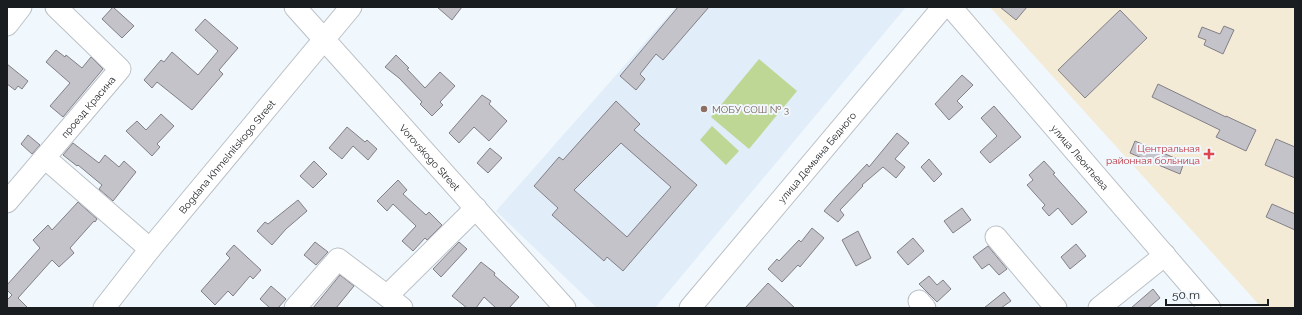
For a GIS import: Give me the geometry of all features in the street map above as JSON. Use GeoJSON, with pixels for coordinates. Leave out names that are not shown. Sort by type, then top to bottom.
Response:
{"type":"FeatureCollection","features":[{"type":"Feature","properties":{"kind":"street"},"geometry":{"type":"LineString","coordinates":[[7,25],[21,7]]}},
{"type":"Feature","properties":{"kind":"street","name":"проезд Красина"},"geometry":{"type":"LineString","coordinates":[[7,202],[120,69],[56,7]]}},
{"type":"Feature","properties":{"kind":"street","name":"Vorovskogo Street"},"geometry":{"type":"LineString","coordinates":[[295,7],[565,308]]}},
{"type":"Feature","properties":{"kind":"street","name":"Bogdana Khmelnitskogo Street"},"geometry":{"type":"LineString","coordinates":[[104,308],[150,249],[351,7]]}},
{"type":"Feature","properties":{"kind":"street","name":"улица Демьяна Бедного"},"geometry":{"type":"LineString","coordinates":[[690,308],[943,7]]}},
{"type":"Feature","properties":{"kind":"street","name":"улица Леонтьева"},"geometry":{"type":"LineString","coordinates":[[951,7],[1210,308]]}},
{"type":"Feature","properties":{"kind":"street"},"geometry":{"type":"LineString","coordinates":[[45,158],[150,249]]}},
{"type":"Feature","properties":{"kind":"street"},"geometry":{"type":"LineString","coordinates":[[295,308],[338,259],[395,302],[476,208]]}},
{"type":"Feature","properties":{"kind":"street"},"geometry":{"type":"LineString","coordinates":[[996,237],[1056,308]]}},
{"type":"Feature","properties":{"kind":"street"},"geometry":{"type":"LineString","coordinates":[[1099,308],[1165,256]]}},
{"type":"Feature","properties":{"kind":"shaded area","name":"МОБУ СОШ № 3"},"geometry":{"type":"Polygon","coordinates":[[[676,7],[906,7],[655,308],[597,308],[496,211],[676,7]]]}},
{"type":"Feature","properties":{"kind":"shaded area","name":"Центральная районная больница"},"geometry":{"type":"Polygon","coordinates":[[[990,7],[1295,7],[1295,308],[1262,308],[990,7]]]}},
{"type":"Feature","properties":{"kind":"green space"},"geometry":{"type":"Polygon","coordinates":[[[759,59],[797,91],[749,149],[711,117],[759,59]]]}},
{"type":"Feature","properties":{"kind":"green space"},"geometry":{"type":"Polygon","coordinates":[[[712,126],[739,151],[726,165],[700,140],[712,126]]]}},
{"type":"Feature","properties":{"kind":"building"},"geometry":{"type":"Polygon","coordinates":[[[113,7],[134,26],[122,38],[102,19],[113,7]]]}},
{"type":"Feature","properties":{"kind":"building"},"geometry":{"type":"Polygon","coordinates":[[[437,7],[462,7],[452,20],[437,7]]]}},
{"type":"Feature","properties":{"kind":"building"},"geometry":{"type":"Polygon","coordinates":[[[678,7],[709,7],[663,60],[656,54],[640,74],[645,79],[636,90],[620,76],[678,7]]]}},
{"type":"Feature","properties":{"kind":"building"},"geometry":{"type":"Polygon","coordinates":[[[1000,7],[1027,7],[1016,20],[1000,7]]]}},
{"type":"Feature","properties":{"kind":"building"},"geometry":{"type":"Polygon","coordinates":[[[1120,10],[1147,38],[1085,98],[1058,70],[1120,10]]]}},
{"type":"Feature","properties":{"kind":"building"},"geometry":{"type":"Polygon","coordinates":[[[205,19],[238,48],[219,70],[223,74],[192,110],[157,82],[152,88],[144,80],[161,60],[164,62],[172,52],[198,75],[218,51],[195,30],[205,19]]]}},
{"type":"Feature","properties":{"kind":"building"},"geometry":{"type":"Polygon","coordinates":[[[1224,26],[1234,30],[1223,54],[1204,45],[1206,40],[1198,37],[1202,27],[1220,34],[1224,26]]]}},
{"type":"Feature","properties":{"kind":"building"},"geometry":{"type":"Polygon","coordinates":[[[56,50],[65,57],[66,55],[82,68],[91,57],[103,69],[63,117],[50,106],[70,83],[46,62],[56,50]]]}},
{"type":"Feature","properties":{"kind":"building"},"geometry":{"type":"Polygon","coordinates":[[[396,55],[425,88],[440,72],[455,86],[440,102],[443,105],[432,116],[420,104],[422,102],[399,78],[385,67],[396,55]]]}},
{"type":"Feature","properties":{"kind":"building"},"geometry":{"type":"Polygon","coordinates":[[[7,64],[28,81],[22,89],[18,86],[15,90],[7,84],[7,64]]]}},
{"type":"Feature","properties":{"kind":"building"},"geometry":{"type":"Polygon","coordinates":[[[962,75],[973,85],[957,101],[963,107],[949,120],[935,104],[962,75]]]}},
{"type":"Feature","properties":{"kind":"building"},"geometry":{"type":"Polygon","coordinates":[[[1158,84],[1256,130],[1246,151],[1216,137],[1220,130],[1152,97],[1158,84]]]}},
{"type":"Feature","properties":{"kind":"building"},"geometry":{"type":"Polygon","coordinates":[[[482,95],[491,101],[489,104],[507,121],[489,141],[474,127],[459,143],[449,133],[482,95]]]}},
{"type":"Feature","properties":{"kind":"building"},"geometry":{"type":"Polygon","coordinates":[[[616,101],[640,124],[634,130],[697,185],[623,271],[607,257],[604,261],[552,215],[558,208],[534,186],[559,157],[563,160],[616,101]],[[621,143],[574,190],[627,237],[671,187],[621,143]]]}},
{"type":"Feature","properties":{"kind":"building"},"geometry":{"type":"Polygon","coordinates":[[[994,106],[1021,137],[990,163],[980,152],[997,136],[981,118],[994,106]]]}},
{"type":"Feature","properties":{"kind":"building"},"geometry":{"type":"Polygon","coordinates":[[[161,114],[174,126],[157,144],[160,147],[152,156],[126,131],[137,121],[146,130],[161,114]]]}},
{"type":"Feature","properties":{"kind":"building"},"geometry":{"type":"Polygon","coordinates":[[[347,127],[365,142],[367,140],[377,149],[368,160],[353,146],[342,159],[329,148],[347,127]]]}},
{"type":"Feature","properties":{"kind":"building"},"geometry":{"type":"Polygon","coordinates":[[[897,133],[909,143],[895,159],[905,167],[896,178],[883,167],[862,185],[863,186],[840,210],[844,215],[838,222],[824,211],[867,164],[869,167],[897,133]]]}},
{"type":"Feature","properties":{"kind":"building"},"geometry":{"type":"Polygon","coordinates":[[[28,135],[40,145],[32,154],[21,144],[28,135]]]}},
{"type":"Feature","properties":{"kind":"building"},"geometry":{"type":"Polygon","coordinates":[[[1276,139],[1295,147],[1295,178],[1265,165],[1276,139]]]}},
{"type":"Feature","properties":{"kind":"building"},"geometry":{"type":"Polygon","coordinates":[[[1135,141],[1184,162],[1180,174],[1130,153],[1135,141]]]}},
{"type":"Feature","properties":{"kind":"building"},"geometry":{"type":"Polygon","coordinates":[[[73,143],[99,163],[105,155],[119,167],[124,161],[136,172],[113,201],[99,189],[102,185],[78,165],[77,166],[63,155],[73,143]]]}},
{"type":"Feature","properties":{"kind":"building"},"geometry":{"type":"Polygon","coordinates":[[[490,148],[502,158],[488,173],[477,163],[490,148]]]}},
{"type":"Feature","properties":{"kind":"building"},"geometry":{"type":"Polygon","coordinates":[[[929,159],[942,174],[934,182],[921,167],[929,159]]]}},
{"type":"Feature","properties":{"kind":"building"},"geometry":{"type":"Polygon","coordinates":[[[314,161],[327,174],[313,188],[300,176],[314,161]]]}},
{"type":"Feature","properties":{"kind":"building"},"geometry":{"type":"Polygon","coordinates":[[[1044,161],[1055,173],[1053,174],[1087,212],[1072,225],[1058,208],[1049,216],[1042,208],[1045,205],[1027,185],[1033,180],[1029,175],[1044,161]]]}},
{"type":"Feature","properties":{"kind":"building"},"geometry":{"type":"Polygon","coordinates":[[[398,180],[407,190],[403,194],[426,215],[429,212],[442,225],[427,240],[425,238],[413,251],[402,241],[416,226],[393,204],[387,211],[377,201],[398,180]]]}},
{"type":"Feature","properties":{"kind":"building"},"geometry":{"type":"Polygon","coordinates":[[[298,200],[307,211],[286,229],[272,245],[257,231],[265,222],[268,224],[298,200]]]}},
{"type":"Feature","properties":{"kind":"building"},"geometry":{"type":"Polygon","coordinates":[[[78,202],[97,219],[95,222],[94,221],[70,248],[74,253],[59,267],[52,260],[18,298],[28,308],[7,308],[7,300],[12,295],[7,290],[7,285],[40,248],[33,240],[48,225],[52,230],[78,202]]]}},
{"type":"Feature","properties":{"kind":"building"},"geometry":{"type":"Polygon","coordinates":[[[1272,204],[1295,214],[1295,230],[1266,217],[1272,204]]]}},
{"type":"Feature","properties":{"kind":"building"},"geometry":{"type":"Polygon","coordinates":[[[962,208],[971,220],[953,233],[944,221],[962,208]]]}},
{"type":"Feature","properties":{"kind":"building"},"geometry":{"type":"Polygon","coordinates":[[[812,228],[824,238],[800,267],[798,265],[782,282],[768,269],[777,259],[779,261],[799,240],[801,242],[812,228]]]}},
{"type":"Feature","properties":{"kind":"building"},"geometry":{"type":"Polygon","coordinates":[[[858,231],[871,258],[856,266],[842,240],[858,231]]]}},
{"type":"Feature","properties":{"kind":"building"},"geometry":{"type":"Polygon","coordinates":[[[913,238],[924,251],[908,265],[897,252],[913,238]]]}},
{"type":"Feature","properties":{"kind":"building"},"geometry":{"type":"Polygon","coordinates":[[[315,242],[328,252],[316,265],[304,255],[315,242]]]}},
{"type":"Feature","properties":{"kind":"building"},"geometry":{"type":"Polygon","coordinates":[[[459,242],[467,249],[441,277],[433,269],[459,242]]]}},
{"type":"Feature","properties":{"kind":"building"},"geometry":{"type":"Polygon","coordinates":[[[1076,244],[1086,256],[1070,269],[1061,257],[1076,244]]]}},
{"type":"Feature","properties":{"kind":"building"},"geometry":{"type":"Polygon","coordinates":[[[234,245],[261,270],[253,279],[250,276],[233,296],[228,291],[215,305],[201,291],[230,258],[226,254],[234,245]]]}},
{"type":"Feature","properties":{"kind":"building"},"geometry":{"type":"Polygon","coordinates":[[[988,246],[1007,269],[999,275],[989,264],[982,269],[973,257],[988,246]]]}},
{"type":"Feature","properties":{"kind":"building"},"geometry":{"type":"Polygon","coordinates":[[[481,262],[495,273],[494,275],[519,297],[509,308],[496,308],[484,297],[476,308],[467,308],[452,296],[481,262]]]}},
{"type":"Feature","properties":{"kind":"building"},"geometry":{"type":"Polygon","coordinates":[[[340,275],[354,286],[336,308],[313,308],[340,275]]]}},
{"type":"Feature","properties":{"kind":"building"},"geometry":{"type":"Polygon","coordinates":[[[929,276],[937,285],[943,280],[951,289],[937,302],[919,284],[929,276]]]}},
{"type":"Feature","properties":{"kind":"building"},"geometry":{"type":"Polygon","coordinates":[[[768,283],[795,308],[745,308],[768,283]]]}},
{"type":"Feature","properties":{"kind":"building"},"geometry":{"type":"Polygon","coordinates":[[[271,286],[286,299],[278,308],[270,308],[260,299],[271,286]]]}},
{"type":"Feature","properties":{"kind":"building"},"geometry":{"type":"Polygon","coordinates":[[[1153,289],[1160,298],[1148,308],[1131,308],[1153,289]]]}},
{"type":"Feature","properties":{"kind":"building"},"geometry":{"type":"Polygon","coordinates":[[[1004,292],[1011,301],[1001,308],[984,308],[1004,292]]]}},
{"type":"Feature","properties":{"kind":"place","name":"МОБУ СОШ № 3"},"geometry":{"type":"Point","coordinates":[704,109]}},
{"type":"Feature","properties":{"kind":"place","name":"Центральная районная больница"},"geometry":{"type":"Point","coordinates":[1209,154]}}]}
